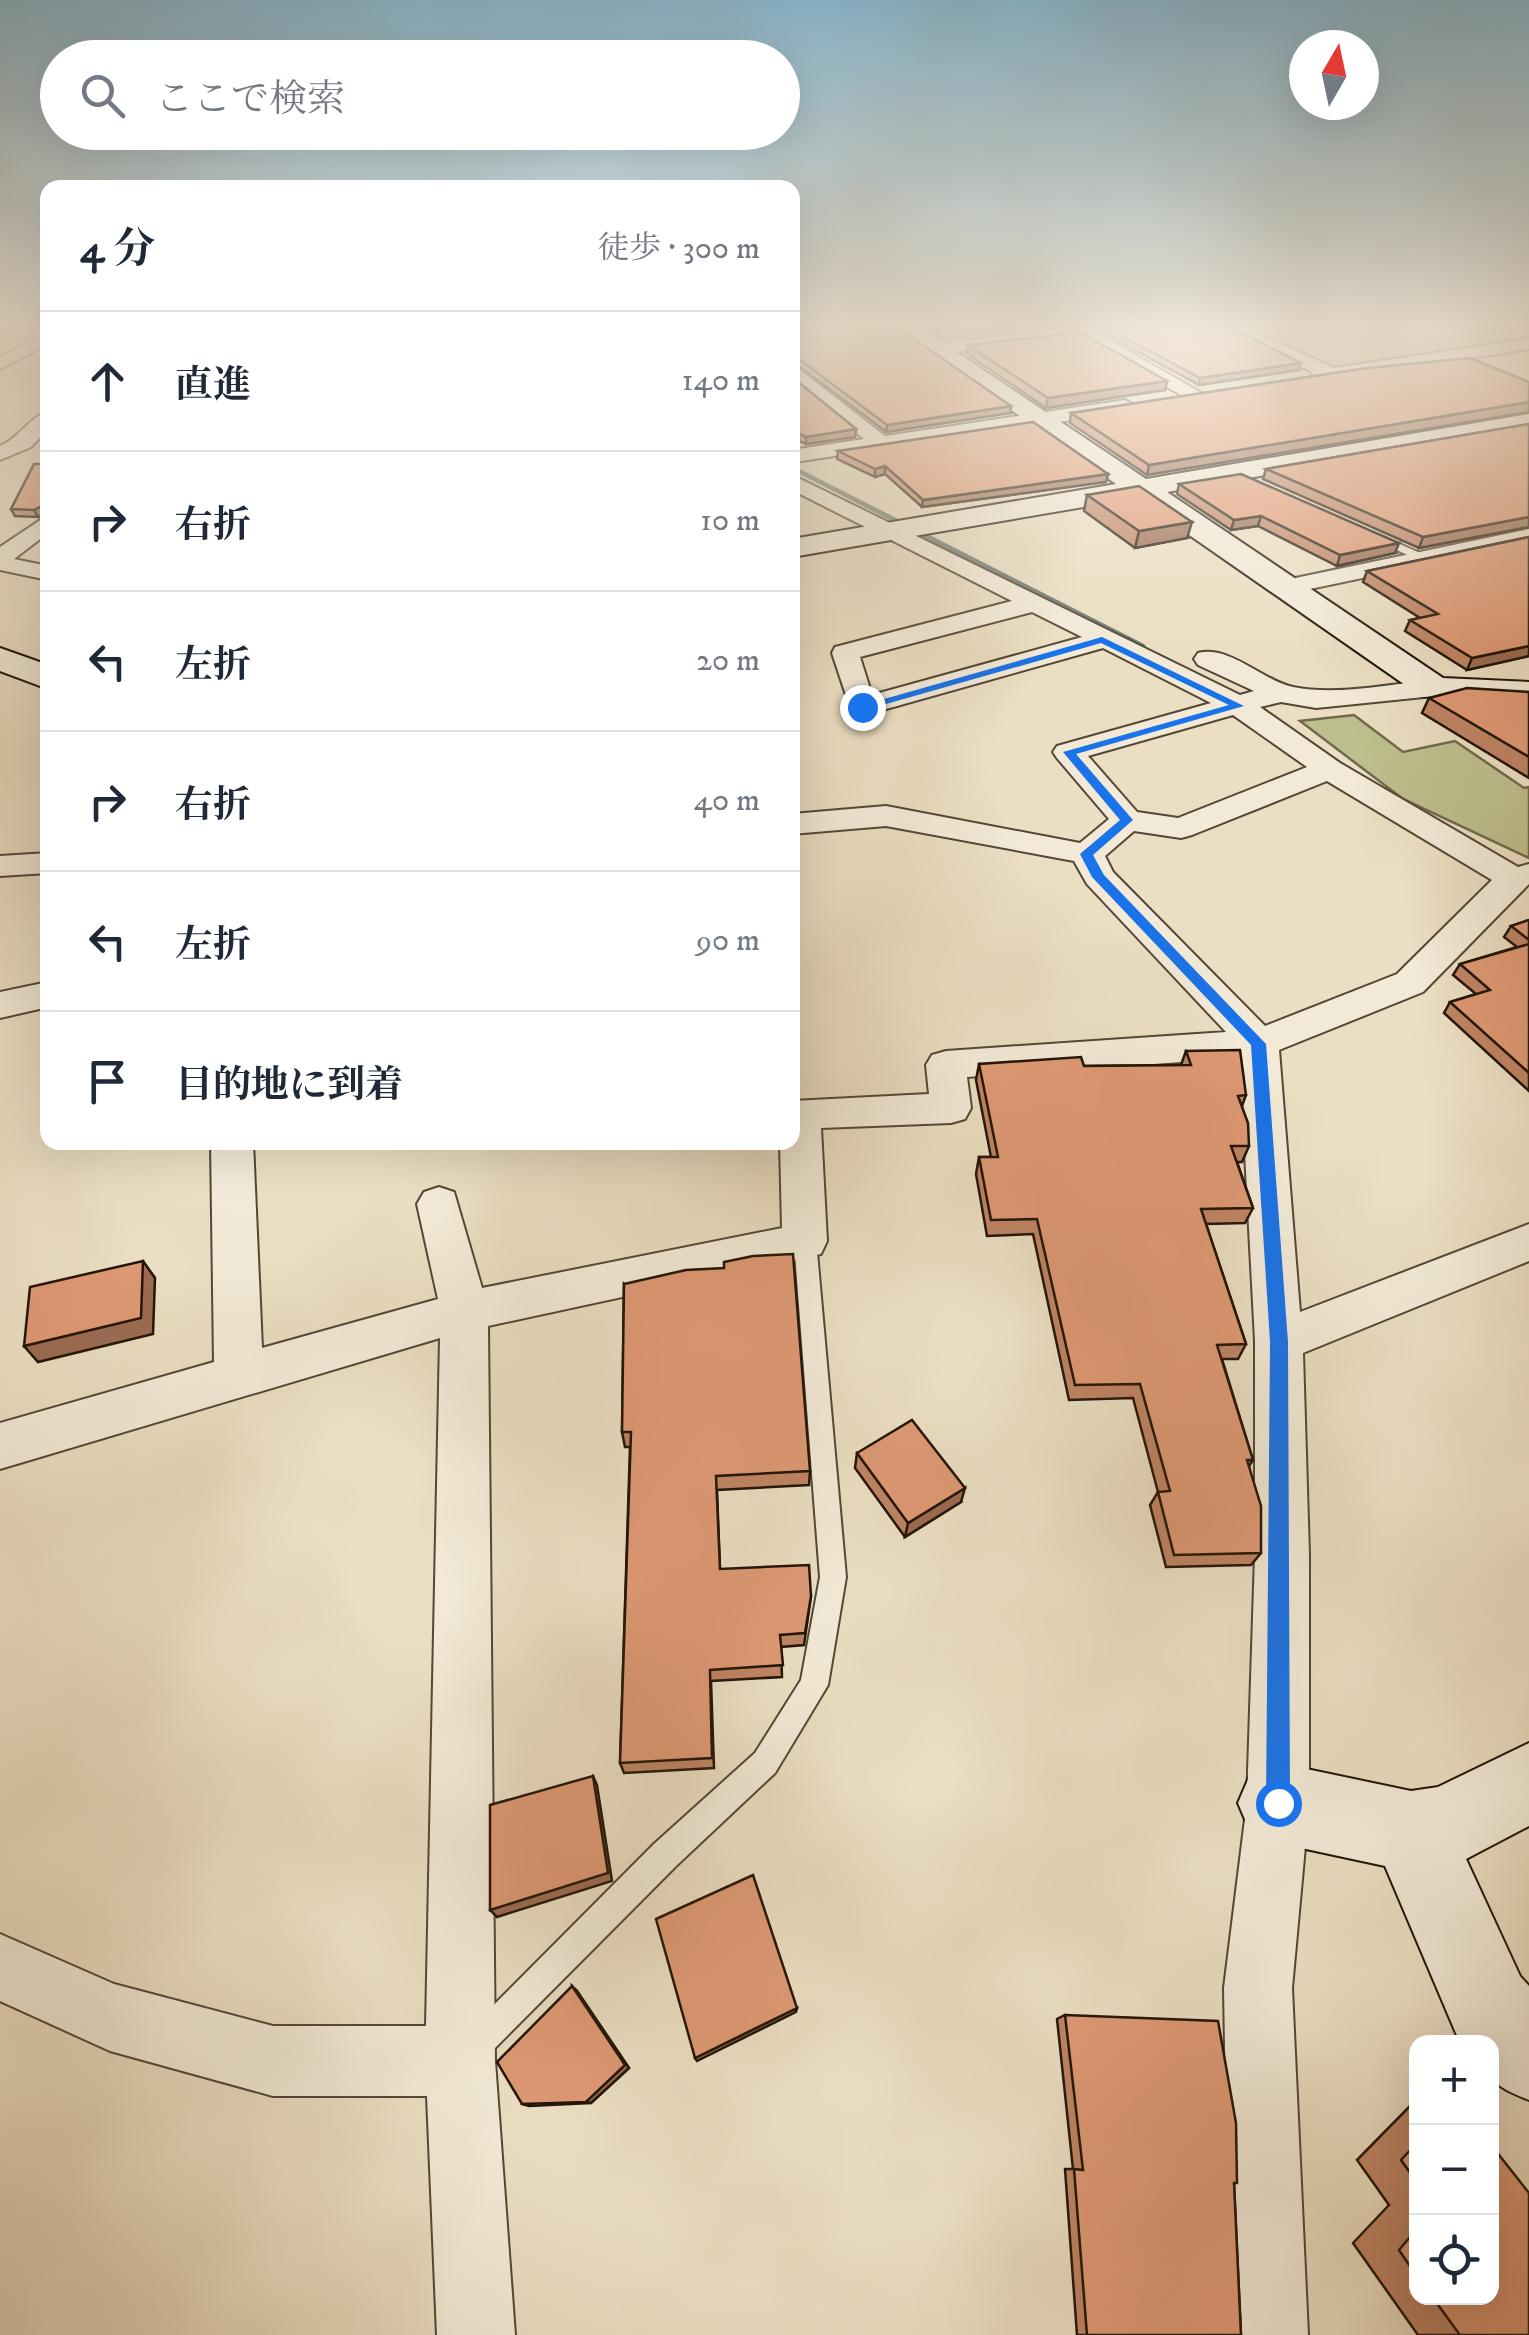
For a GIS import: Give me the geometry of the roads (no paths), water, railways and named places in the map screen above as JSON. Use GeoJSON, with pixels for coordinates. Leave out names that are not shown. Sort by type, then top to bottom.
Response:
{"type":"FeatureCollection","features":[{"type":"Feature","properties":{"kind":"street"},"geometry":{"type":"LineString","coordinates":[[0,454],[24,443],[32,434]]}},
{"type":"Feature","properties":{"kind":"street"},"geometry":{"type":"LineString","coordinates":[[871,434],[881,442]]}},
{"type":"Feature","properties":{"kind":"street"},"geometry":{"type":"LineString","coordinates":[[800,462],[881,442],[934,434]]}},
{"type":"Feature","properties":{"kind":"street"},"geometry":{"type":"LineString","coordinates":[[1063,434],[1434,688]]}},
{"type":"Feature","properties":{"kind":"street"},"geometry":{"type":"LineString","coordinates":[[800,547],[1145,490],[1244,478],[1468,434]]}},
{"type":"Feature","properties":{"kind":"street"},"geometry":{"type":"LineString","coordinates":[[800,467],[1069,592]]}},
{"type":"Feature","properties":{"kind":"street"},"geometry":{"type":"LineString","coordinates":[[0,1446],[464,1311],[805,1241],[800,1114],[951,1108],[946,1064],[1258,1044],[1410,983],[1521,876],[1328,769],[1239,706],[892,532],[800,469]]}},
{"type":"Feature","properties":{"kind":"street"},"geometry":{"type":"LineString","coordinates":[[0,560],[40,528]]}},
{"type":"Feature","properties":{"kind":"street"},"geometry":{"type":"LineString","coordinates":[[1286,587],[1529,536]]}},
{"type":"Feature","properties":{"kind":"street"},"geometry":{"type":"LineString","coordinates":[[0,560],[40,571]]}},
{"type":"Feature","properties":{"kind":"street"},"geometry":{"type":"LineString","coordinates":[[1032,604],[845,653],[862,707],[1102,640]]}},
{"type":"Feature","properties":{"kind":"street"},"geometry":{"type":"LineString","coordinates":[[1192,651],[1280,693],[1316,700],[1434,688],[1529,693]]}},
{"type":"Feature","properties":{"kind":"street"},"geometry":{"type":"LineString","coordinates":[[0,659],[40,675]]}},
{"type":"Feature","properties":{"kind":"street"},"geometry":{"type":"LineString","coordinates":[[1280,693],[1068,752],[1127,820],[1182,828],[1328,769]]}},
{"type":"Feature","properties":{"kind":"street"},"geometry":{"type":"LineString","coordinates":[[800,823],[886,816],[1086,854],[1099,877],[1258,1044],[1279,1342],[1278,1803],[1258,1988],[1270,2335]]}},
{"type":"Feature","properties":{"kind":"street"},"geometry":{"type":"LineString","coordinates":[[1086,854],[1127,820]]}},
{"type":"Feature","properties":{"kind":"street"},"geometry":{"type":"LineString","coordinates":[[0,866],[40,863]]}},
{"type":"Feature","properties":{"kind":"street"},"geometry":{"type":"LineString","coordinates":[[0,1004],[40,996]]}},
{"type":"Feature","properties":{"kind":"street"},"geometry":{"type":"LineString","coordinates":[[232,1150],[239,1376]]}},
{"type":"Feature","properties":{"kind":"street"},"geometry":{"type":"LineString","coordinates":[[439,1204],[464,1311],[460,2061],[476,2335]]}},
{"type":"Feature","properties":{"kind":"street"},"geometry":{"type":"LineString","coordinates":[[1279,1342],[1529,1242]]}},
{"type":"Feature","properties":{"kind":"street"},"geometry":{"type":"LineString","coordinates":[[1278,1803],[1411,1831],[1445,1827],[1529,1782]]}},
{"type":"Feature","properties":{"kind":"street"},"geometry":{"type":"LineString","coordinates":[[1411,1831],[1489,2007],[1529,2055]]}},
{"type":"Feature","properties":{"kind":"street"},"geometry":{"type":"LineString","coordinates":[[0,1968],[110,2018],[273,2060],[460,2061]]}},
{"type":"Feature","properties":{"kind":"lane"},"geometry":{"type":"LineString","coordinates":[[1355,528],[1423,558]]}},
{"type":"Feature","properties":{"kind":"lane"},"geometry":{"type":"LineString","coordinates":[[460,2061],[665,1856],[765,1763],[814,1685],[833,1577],[805,1241]]}},
{"type":"Feature","properties":{"kind":"waterway"},"geometry":{"type":"LineString","coordinates":[[800,471],[1141,646]]}}]}
